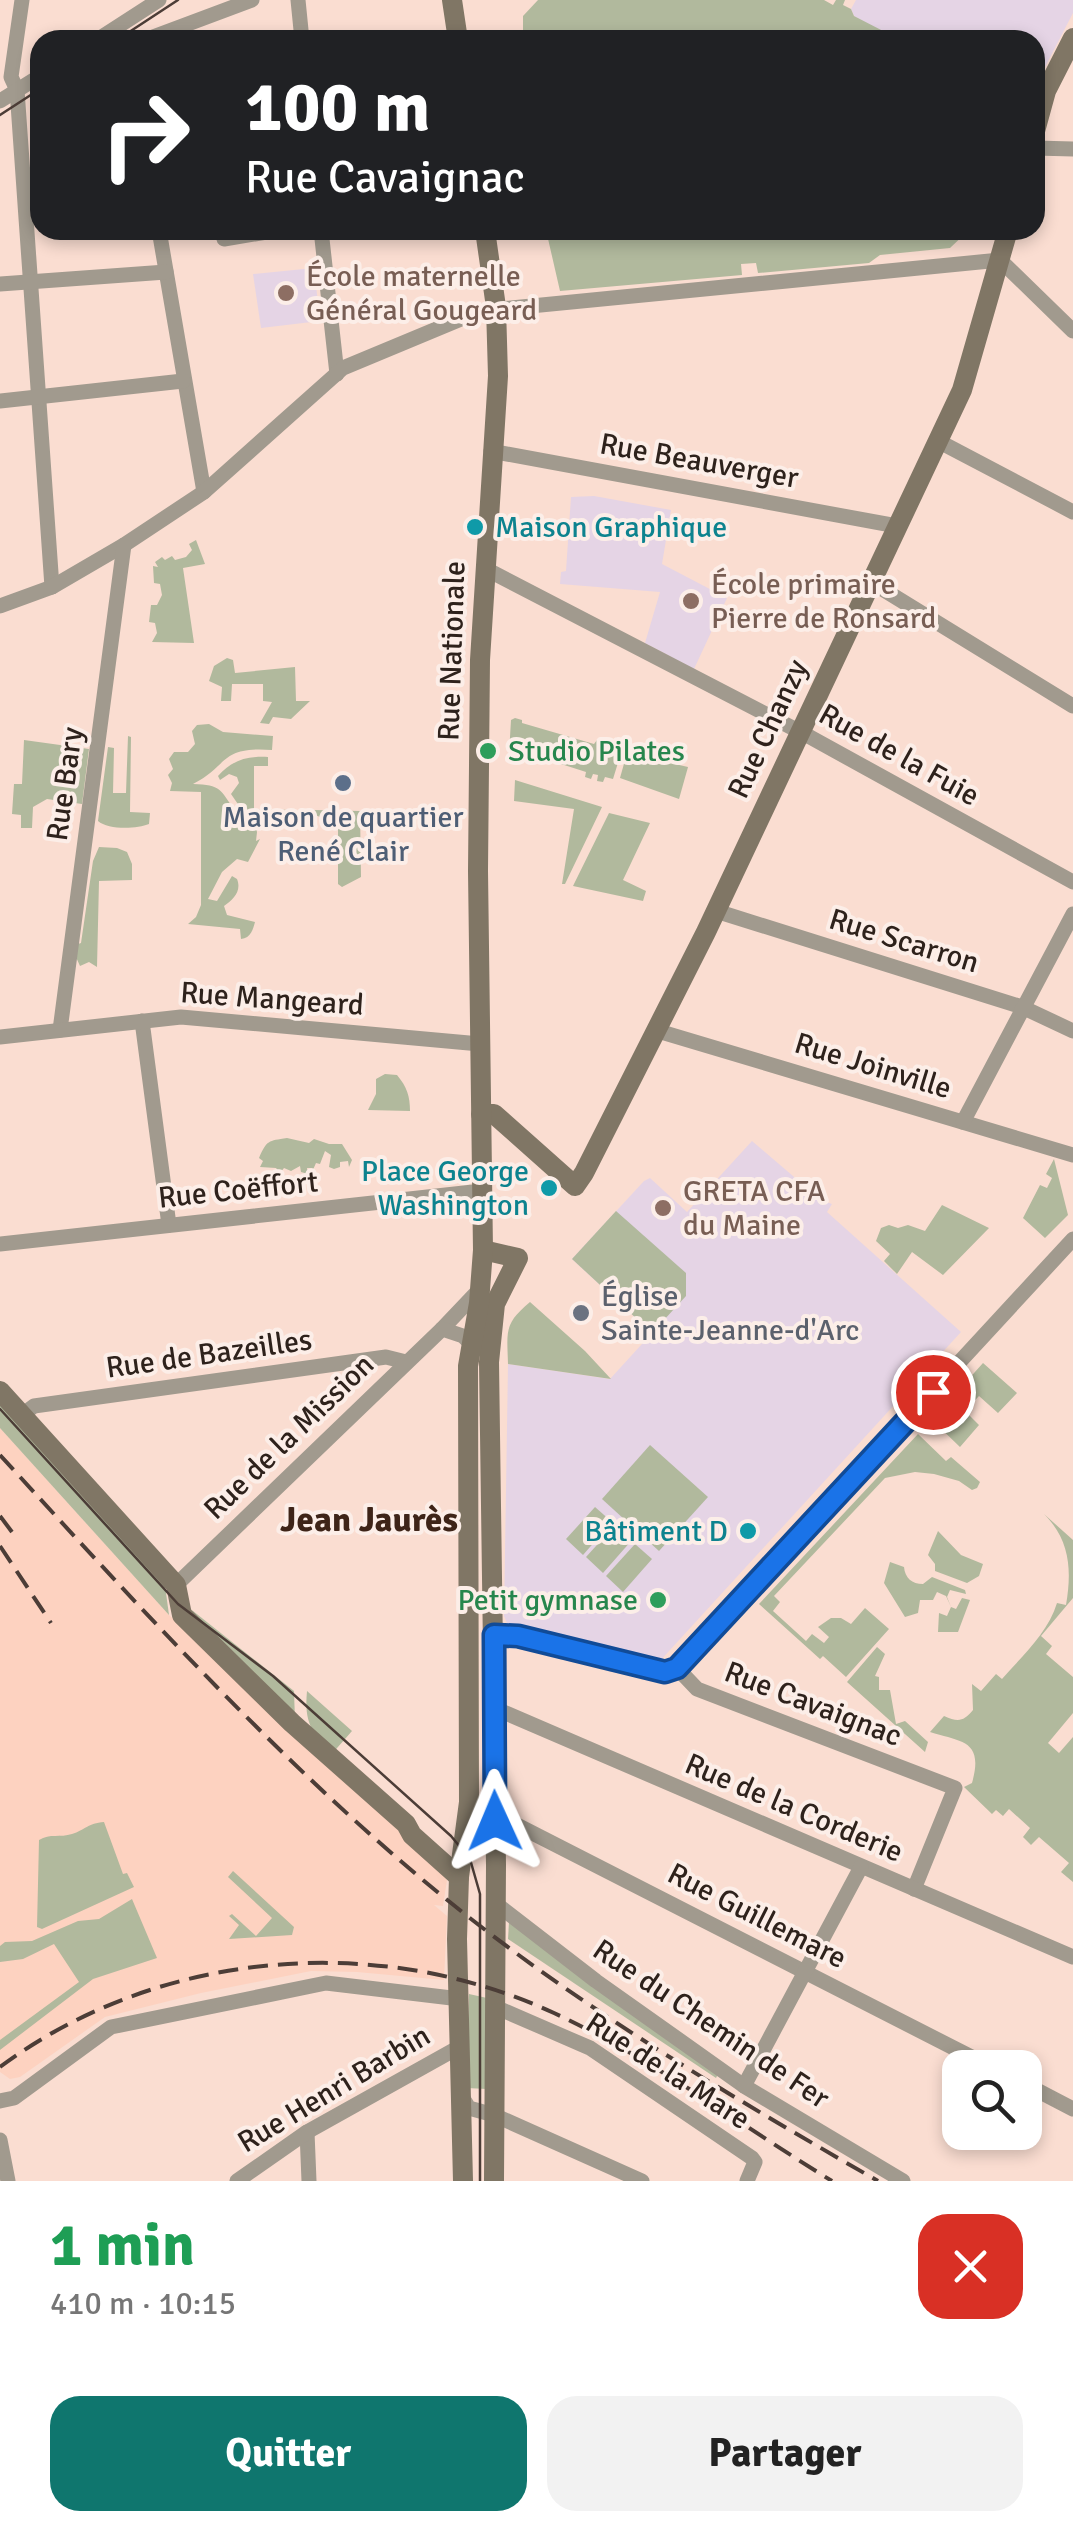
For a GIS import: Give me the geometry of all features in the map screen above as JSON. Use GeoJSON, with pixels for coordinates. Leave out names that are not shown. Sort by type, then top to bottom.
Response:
{"type":"FeatureCollection","features":[{"type":"Feature","properties":{"kind":"main road"},"geometry":{"type":"LineString","coordinates":[[452,0],[456,30]]}},
{"type":"Feature","properties":{"kind":"main road"},"geometry":{"type":"LineString","coordinates":[[1045,95],[1073,38]]}},
{"type":"Feature","properties":{"kind":"main road","name":"Rue Nationale"},"geometry":{"type":"LineString","coordinates":[[481,1114],[478,871],[484,568],[498,376],[496,307],[486,240]]}},
{"type":"Feature","properties":{"kind":"main road","name":"Rue Chanzy"},"geometry":{"type":"LineString","coordinates":[[481,1114],[494,1114],[575,1186],[603,1140],[716,912],[962,390],[1005,240]]}},
{"type":"Feature","properties":{"kind":"main road"},"geometry":{"type":"LineString","coordinates":[[463,2181],[460,1868],[478,1756],[494,1708],[490,1367],[481,1345],[481,1114]]}},
{"type":"Feature","properties":{"kind":"main road"},"geometry":{"type":"LineString","coordinates":[[483,1250],[518,1258],[468,1366],[468,1640],[478,1756],[495,1830],[494,2181]]}},
{"type":"Feature","properties":{"kind":"main road"},"geometry":{"type":"LineString","coordinates":[[0,1390],[176,1585],[182,1615],[292,1722],[460,1868]]}},
{"type":"Feature","properties":{"kind":"main road"},"geometry":{"type":"LineString","coordinates":[[460,1868],[477,1855],[495,1830]]}},
{"type":"Feature","properties":{"kind":"street"},"geometry":{"type":"LineString","coordinates":[[22,0],[10,77],[17,90],[52,587]]}},
{"type":"Feature","properties":{"kind":"street"},"geometry":{"type":"LineString","coordinates":[[126,30],[159,0]]}},
{"type":"Feature","properties":{"kind":"street"},"geometry":{"type":"LineString","coordinates":[[172,30],[252,0]]}},
{"type":"Feature","properties":{"kind":"street"},"geometry":{"type":"LineString","coordinates":[[298,0],[301,30]]}},
{"type":"Feature","properties":{"kind":"street"},"geometry":{"type":"LineString","coordinates":[[0,101],[30,82]]}},
{"type":"Feature","properties":{"kind":"street"},"geometry":{"type":"LineString","coordinates":[[1045,148],[1073,149]]}},
{"type":"Feature","properties":{"kind":"street"},"geometry":{"type":"LineString","coordinates":[[161,240],[204,492]]}},
{"type":"Feature","properties":{"kind":"street"},"geometry":{"type":"LineString","coordinates":[[321,240],[336,374]]}},
{"type":"Feature","properties":{"kind":"street"},"geometry":{"type":"LineString","coordinates":[[0,606],[52,587],[124,546],[204,492],[336,374],[355,362],[496,307],[1000,260],[1073,331]]}},
{"type":"Feature","properties":{"kind":"street"},"geometry":{"type":"LineString","coordinates":[[0,284],[166,272]]}},
{"type":"Feature","properties":{"kind":"street"},"geometry":{"type":"LineString","coordinates":[[0,402],[183,382]]}},
{"type":"Feature","properties":{"kind":"street"},"geometry":{"type":"LineString","coordinates":[[938,441],[1073,512]]}},
{"type":"Feature","properties":{"kind":"street","name":"Rue Beauverger"},"geometry":{"type":"LineString","coordinates":[[490,451],[897,526]]}},
{"type":"Feature","properties":{"kind":"street","name":"Rue Bary"},"geometry":{"type":"LineString","coordinates":[[60,1030],[124,546]]}},
{"type":"Feature","properties":{"kind":"street","name":"Rue de la Fuie"},"geometry":{"type":"LineString","coordinates":[[484,568],[799,732],[1073,882]]}},
{"type":"Feature","properties":{"kind":"street"},"geometry":{"type":"LineString","coordinates":[[870,582],[1072,704]]}},
{"type":"Feature","properties":{"kind":"street","name":"Rue Scarron"},"geometry":{"type":"LineString","coordinates":[[716,912],[1022,1007],[1073,1030]]}},
{"type":"Feature","properties":{"kind":"street"},"geometry":{"type":"LineString","coordinates":[[963,1122],[1073,914]]}},
{"type":"Feature","properties":{"kind":"street","name":"Rue Mangeard"},"geometry":{"type":"LineString","coordinates":[[0,1037],[181,1017],[480,1044]]}},
{"type":"Feature","properties":{"kind":"street"},"geometry":{"type":"LineString","coordinates":[[142,1022],[169,1225]]}},
{"type":"Feature","properties":{"kind":"street","name":"Rue Joinville"},"geometry":{"type":"LineString","coordinates":[[658,1031],[1073,1155]]}},
{"type":"Feature","properties":{"kind":"street","name":"Rue Coëffort"},"geometry":{"type":"LineString","coordinates":[[0,1244],[482,1191]]}},
{"type":"Feature","properties":{"kind":"street"},"geometry":{"type":"LineString","coordinates":[[677,1668],[1073,1240]]}},
{"type":"Feature","properties":{"kind":"street","name":"Rue de la Mission"},"geometry":{"type":"LineString","coordinates":[[176,1585],[480,1289]]}},
{"type":"Feature","properties":{"kind":"street"},"geometry":{"type":"LineString","coordinates":[[442,1329],[481,1345]]}},
{"type":"Feature","properties":{"kind":"street","name":"Rue de Bazeilles"},"geometry":{"type":"LineString","coordinates":[[22,1415],[34,1406],[386,1357],[406,1362]]}},
{"type":"Feature","properties":{"kind":"street","name":"Rue Cavaignac"},"geometry":{"type":"LineString","coordinates":[[494,1635],[518,1636],[665,1672],[677,1668],[697,1688],[954,1788],[914,1890]]}},
{"type":"Feature","properties":{"kind":"street","name":"Rue de la Corderie"},"geometry":{"type":"LineString","coordinates":[[494,1708],[1073,1957]]}},
{"type":"Feature","properties":{"kind":"street","name":"Rue Guillemare"},"geometry":{"type":"LineString","coordinates":[[495,1830],[509,1821],[957,2050]]}},
{"type":"Feature","properties":{"kind":"street"},"geometry":{"type":"LineString","coordinates":[[744,2086],[860,1866]]}},
{"type":"Feature","properties":{"kind":"street","name":"Rue du Chemin de Fer"},"geometry":{"type":"LineString","coordinates":[[495,1903],[596,1981],[744,2086],[903,2181]]}},
{"type":"Feature","properties":{"kind":"street"},"geometry":{"type":"LineString","coordinates":[[1,2099],[14,2098],[112,2027],[326,1983],[460,1999]]}},
{"type":"Feature","properties":{"kind":"street","name":"Rue de la Mare"},"geometry":{"type":"LineString","coordinates":[[493,2006],[590,2048],[755,2162],[747,2181]]}},
{"type":"Feature","properties":{"kind":"street","name":"Rue Henri Barbin"},"geometry":{"type":"LineString","coordinates":[[236,2181],[307,2132],[461,2046]]}},
{"type":"Feature","properties":{"kind":"street"},"geometry":{"type":"LineString","coordinates":[[1042,2093],[1073,2109]]}},
{"type":"Feature","properties":{"kind":"street"},"geometry":{"type":"LineString","coordinates":[[462,2097],[469,2108],[494,2114],[642,2181]]}},
{"type":"Feature","properties":{"kind":"street"},"geometry":{"type":"LineString","coordinates":[[462,2132],[470,2121],[478,2120],[489,2125],[494,2138]]}},
{"type":"Feature","properties":{"kind":"street"},"geometry":{"type":"LineString","coordinates":[[307,2132],[309,2181]]}},
{"type":"Feature","properties":{"kind":"street"},"geometry":{"type":"LineString","coordinates":[[0,2140],[8,2181]]}},
{"type":"Feature","properties":{"kind":"shaded area"},"geometry":{"type":"Polygon","coordinates":[[[856,0],[1073,0],[1073,13],[1045,67],[1045,30],[876,30],[854,16],[851,9],[856,0]]]}},
{"type":"Feature","properties":{"kind":"shaded area","name":"École maternelle Général Gougeard"},"geometry":{"type":"Polygon","coordinates":[[[314,268],[320,321],[261,328],[253,274],[314,268]]]}},
{"type":"Feature","properties":{"kind":"shaded area"},"geometry":{"type":"Polygon","coordinates":[[[594,496],[671,510],[662,564],[727,598],[694,669],[645,643],[660,592],[560,584],[561,572],[566,571],[571,497],[594,496]]]}},
{"type":"Feature","properties":{"kind":"shaded area"},"geometry":{"type":"Polygon","coordinates":[[[752,1141],[821,1200],[832,1204],[827,1212],[961,1332],[659,1662],[516,1629],[504,1616],[508,1364],[610,1379],[652,1333],[572,1259],[644,1181],[650,1178],[687,1212],[752,1141]]]}},
{"type":"Feature","properties":{"kind":"shaded area"},"geometry":{"type":"Polygon","coordinates":[[[0,1428],[169,1615],[444,1872],[447,1880],[443,1906],[434,1905],[447,1916],[444,1980],[311,1971],[201,1993],[105,2017],[20,2077],[10,2079],[0,2072],[0,1428]]]}},
{"type":"Feature","properties":{"kind":"green space"},"geometry":{"type":"Polygon","coordinates":[[[538,0],[824,0],[833,5],[836,0],[845,0],[843,5],[854,16],[881,30],[523,30],[523,16],[538,0]]]}},
{"type":"Feature","properties":{"kind":"green space"},"geometry":{"type":"Polygon","coordinates":[[[548,240],[958,240],[950,248],[880,255],[869,263],[758,273],[756,263],[741,264],[742,275],[560,291],[548,240]]]}},
{"type":"Feature","properties":{"kind":"green space"},"geometry":{"type":"Polygon","coordinates":[[[196,540],[205,564],[183,568],[194,643],[152,642],[157,633],[155,623],[149,622],[151,605],[157,605],[162,595],[160,584],[154,583],[153,566],[158,567],[155,562],[162,557],[186,557],[192,550],[189,544],[196,540]]]}},
{"type":"Feature","properties":{"kind":"green space"},"geometry":{"type":"Polygon","coordinates":[[[227,658],[233,660],[235,673],[295,667],[296,701],[310,701],[291,719],[273,717],[269,724],[260,723],[272,702],[263,701],[263,684],[232,684],[231,701],[221,701],[222,687],[209,681],[214,666],[227,658]]]}},
{"type":"Feature","properties":{"kind":"green space"},"geometry":{"type":"Polygon","coordinates":[[[515,718],[594,744],[602,741],[601,747],[614,745],[613,750],[621,753],[613,779],[597,781],[598,775],[593,774],[591,779],[585,777],[586,772],[557,763],[509,754],[511,720],[515,718]]]}},
{"type":"Feature","properties":{"kind":"green space"},"geometry":{"type":"Polygon","coordinates":[[[209,724],[223,732],[273,736],[272,750],[233,754],[193,784],[215,787],[235,810],[242,810],[231,794],[239,783],[237,777],[229,774],[220,780],[218,776],[240,760],[268,757],[268,766],[254,766],[254,809],[293,810],[285,824],[274,818],[254,821],[256,841],[260,839],[248,862],[237,859],[222,872],[208,899],[217,901],[232,876],[237,879],[237,891],[224,906],[227,915],[255,922],[249,935],[241,939],[240,929],[188,924],[201,905],[201,792],[170,791],[168,775],[173,769],[169,759],[174,752],[188,752],[195,744],[192,731],[197,725],[209,724]]]}},
{"type":"Feature","properties":{"kind":"green space"},"geometry":{"type":"Polygon","coordinates":[[[128,736],[130,812],[150,813],[149,824],[130,828],[98,821],[108,747],[114,748],[113,793],[126,793],[128,736]]]}},
{"type":"Feature","properties":{"kind":"green space"},"geometry":{"type":"Polygon","coordinates":[[[24,740],[89,749],[82,804],[47,799],[33,807],[32,828],[21,828],[21,815],[12,814],[14,784],[22,784],[24,740]]]}},
{"type":"Feature","properties":{"kind":"green space"},"geometry":{"type":"Polygon","coordinates":[[[627,753],[688,767],[679,799],[620,778],[627,753]]]}},
{"type":"Feature","properties":{"kind":"green space"},"geometry":{"type":"Polygon","coordinates":[[[515,780],[602,807],[565,884],[574,809],[514,801],[515,780]]]}},
{"type":"Feature","properties":{"kind":"green space"},"geometry":{"type":"Polygon","coordinates":[[[314,810],[360,811],[361,877],[342,887],[338,884],[338,824],[315,815],[314,810]]]}},
{"type":"Feature","properties":{"kind":"green space"},"geometry":{"type":"Polygon","coordinates":[[[609,813],[650,823],[623,880],[646,891],[643,901],[573,886],[609,813]]]}},
{"type":"Feature","properties":{"kind":"green space"},"geometry":{"type":"Polygon","coordinates":[[[99,847],[127,852],[132,880],[99,881],[97,967],[89,962],[80,966],[75,955],[81,943],[93,861],[99,847]]]}},
{"type":"Feature","properties":{"kind":"green space"},"geometry":{"type":"Polygon","coordinates":[[[385,1074],[400,1079],[410,1111],[368,1110],[376,1094],[376,1079],[385,1074]]]}},
{"type":"Feature","properties":{"kind":"green space"},"geometry":{"type":"Polygon","coordinates":[[[287,1138],[342,1144],[352,1160],[349,1167],[348,1161],[340,1162],[340,1167],[334,1169],[329,1167],[331,1155],[325,1151],[312,1172],[312,1168],[307,1168],[308,1174],[301,1172],[300,1166],[291,1171],[284,1168],[280,1173],[276,1168],[260,1167],[263,1161],[259,1158],[266,1145],[287,1138]]]}},
{"type":"Feature","properties":{"kind":"green space"},"geometry":{"type":"Polygon","coordinates":[[[1054,1159],[1068,1215],[1045,1238],[1023,1218],[1040,1185],[1047,1188],[1052,1178],[1046,1174],[1054,1159]]]}},
{"type":"Feature","properties":{"kind":"green space"},"geometry":{"type":"Polygon","coordinates":[[[942,1205],[989,1228],[943,1275],[912,1252],[897,1274],[884,1261],[890,1254],[876,1241],[881,1228],[908,1225],[925,1231],[942,1205]]]}},
{"type":"Feature","properties":{"kind":"green space"},"geometry":{"type":"Polygon","coordinates":[[[616,1211],[686,1273],[686,1296],[652,1333],[572,1259],[616,1211]]]}},
{"type":"Feature","properties":{"kind":"green space"},"geometry":{"type":"Polygon","coordinates":[[[530,1302],[611,1379],[508,1364],[509,1328],[530,1302]]]}},
{"type":"Feature","properties":{"kind":"green space"},"geometry":{"type":"Polygon","coordinates":[[[983,1363],[1017,1393],[998,1413],[979,1396],[965,1411],[979,1425],[960,1447],[932,1420],[983,1363]]]}},
{"type":"Feature","properties":{"kind":"green space"},"geometry":{"type":"Polygon","coordinates":[[[0,1391],[163,1571],[169,1615],[0,1428],[0,1391]]]}},
{"type":"Feature","properties":{"kind":"green space"},"geometry":{"type":"Polygon","coordinates":[[[918,1434],[946,1461],[951,1457],[980,1482],[977,1488],[972,1490],[959,1481],[934,1474],[915,1472],[885,1478],[774,1596],[780,1602],[773,1611],[806,1641],[812,1634],[824,1643],[829,1637],[818,1627],[831,1618],[851,1624],[865,1608],[889,1629],[846,1677],[759,1604],[918,1434]]]}},
{"type":"Feature","properties":{"kind":"green space"},"geometry":{"type":"Polygon","coordinates":[[[650,1445],[708,1497],[659,1551],[602,1499],[650,1445]]]}},
{"type":"Feature","properties":{"kind":"green space"},"geometry":{"type":"Polygon","coordinates":[[[595,1507],[612,1522],[583,1555],[566,1539],[595,1507]]]}},
{"type":"Feature","properties":{"kind":"green space"},"geometry":{"type":"Polygon","coordinates":[[[1044,1514],[1073,1540],[1073,1598],[1041,1636],[1052,1646],[1046,1654],[1073,1677],[1073,1713],[1048,1743],[1059,1753],[1073,1737],[1073,1882],[1061,1872],[1069,1863],[1039,1837],[1031,1845],[1023,1837],[1030,1828],[1009,1809],[1003,1816],[996,1810],[992,1814],[964,1787],[972,1783],[975,1769],[975,1758],[968,1745],[930,1732],[944,1716],[960,1720],[969,1714],[973,1710],[972,1684],[981,1691],[996,1674],[1002,1679],[1041,1634],[1057,1603],[1066,1605],[1067,1556],[1059,1534],[1044,1514]]]}},
{"type":"Feature","properties":{"kind":"green space"},"geometry":{"type":"Polygon","coordinates":[[[615,1525],[632,1540],[603,1573],[586,1557],[615,1525]]]}},
{"type":"Feature","properties":{"kind":"green space"},"geometry":{"type":"Polygon","coordinates":[[[938,1531],[961,1555],[983,1564],[979,1576],[967,1583],[935,1571],[928,1555],[938,1531]]]}},
{"type":"Feature","properties":{"kind":"green space"},"geometry":{"type":"Polygon","coordinates":[[[635,1544],[652,1559],[623,1592],[606,1576],[635,1544]]]}},
{"type":"Feature","properties":{"kind":"green space"},"geometry":{"type":"Polygon","coordinates":[[[890,1562],[904,1567],[916,1583],[923,1584],[932,1577],[965,1590],[966,1594],[950,1590],[947,1597],[951,1607],[946,1596],[937,1592],[933,1600],[920,1600],[918,1613],[905,1617],[884,1583],[890,1562]]]}},
{"type":"Feature","properties":{"kind":"green space"},"geometry":{"type":"Polygon","coordinates":[[[962,1598],[970,1600],[958,1632],[938,1632],[939,1613],[947,1616],[951,1607],[956,1609],[962,1598]]]}},
{"type":"Feature","properties":{"kind":"green space"},"geometry":{"type":"Polygon","coordinates":[[[188,1607],[294,1691],[295,1721],[188,1607]]]}},
{"type":"Feature","properties":{"kind":"green space"},"geometry":{"type":"Polygon","coordinates":[[[877,1647],[885,1654],[875,1676],[879,1677],[879,1690],[890,1690],[896,1724],[905,1721],[928,1742],[925,1752],[847,1682],[877,1647]]]}},
{"type":"Feature","properties":{"kind":"green space"},"geometry":{"type":"Polygon","coordinates":[[[307,1691],[352,1731],[330,1756],[311,1726],[307,1691]]]}},
{"type":"Feature","properties":{"kind":"green space"},"geometry":{"type":"Polygon","coordinates":[[[104,1822],[123,1874],[127,1873],[134,1887],[42,1929],[37,1927],[39,1840],[72,1834],[104,1822]]]}},
{"type":"Feature","properties":{"kind":"green space"},"geometry":{"type":"Polygon","coordinates":[[[233,1871],[294,1927],[292,1935],[229,1939],[239,1925],[229,1916],[232,1914],[256,1936],[272,1918],[228,1877],[233,1871]]]}},
{"type":"Feature","properties":{"kind":"green space"},"geometry":{"type":"Polygon","coordinates":[[[132,1899],[157,1958],[93,1979],[0,2050],[0,2040],[79,1982],[54,1944],[23,1959],[0,1962],[0,1946],[5,1942],[32,1941],[78,1921],[99,1919],[132,1899]]]}},
{"type":"Feature","properties":{"kind":"green space"},"geometry":{"type":"Polygon","coordinates":[[[509,1922],[718,2074],[716,2078],[508,1939],[509,1922]]]}},
{"type":"Feature","properties":{"kind":"green space"},"geometry":{"type":"Polygon","coordinates":[[[469,1994],[487,1998],[486,2089],[467,2088],[469,1994]]]}},
{"type":"Feature","properties":{"kind":"tram line"},"geometry":{"type":"LineString","coordinates":[[132,30],[178,0]]}},
{"type":"Feature","properties":{"kind":"tram line"},"geometry":{"type":"LineString","coordinates":[[0,115],[30,96]]}},
{"type":"Feature","properties":{"kind":"tram line"},"geometry":{"type":"LineString","coordinates":[[0,1409],[178,1604],[273,1676],[451,1836],[470,1859],[480,1894],[480,2181]]}},
{"type":"Feature","properties":{"kind":"railway"},"geometry":{"type":"LineString","coordinates":[[0,1455],[271,1742],[446,1899],[602,2013],[711,2083],[878,2181]]}},
{"type":"Feature","properties":{"kind":"railway"},"geometry":{"type":"LineString","coordinates":[[0,1516],[15,1536]]}},
{"type":"Feature","properties":{"kind":"railway"},"geometry":{"type":"LineString","coordinates":[[0,1546],[51,1623]]}},
{"type":"Feature","properties":{"kind":"railway"},"geometry":{"type":"LineString","coordinates":[[0,2067],[62,2028],[128,1998],[198,1977],[270,1965],[342,1963],[415,1970],[486,1987],[591,2031],[661,2071],[832,2181]]}},
{"type":"Feature","properties":{"kind":"place","name":"École maternelle Général Gougeard"},"geometry":{"type":"Point","coordinates":[286,293]}},
{"type":"Feature","properties":{"kind":"place","name":"Maison Graphique"},"geometry":{"type":"Point","coordinates":[475,527]}},
{"type":"Feature","properties":{"kind":"place","name":"École primaire Pierre de Ronsard"},"geometry":{"type":"Point","coordinates":[691,601]}},
{"type":"Feature","properties":{"kind":"place","name":"Studio Pilates"},"geometry":{"type":"Point","coordinates":[488,751]}},
{"type":"Feature","properties":{"kind":"place","name":"Maison de quartier René Clair"},"geometry":{"type":"Point","coordinates":[343,783]}},
{"type":"Feature","properties":{"kind":"place","name":"Place George Washington"},"geometry":{"type":"Point","coordinates":[549,1188]}},
{"type":"Feature","properties":{"kind":"place","name":"GRETA CFA du Maine"},"geometry":{"type":"Point","coordinates":[663,1208]}},
{"type":"Feature","properties":{"kind":"place","name":"Église Sainte-Jeanne-d'Arc"},"geometry":{"type":"Point","coordinates":[581,1313]}},
{"type":"Feature","properties":{"kind":"place","name":"Bâtiment D"},"geometry":{"type":"Point","coordinates":[748,1531]}},
{"type":"Feature","properties":{"kind":"place","name":"Petit gymnase"},"geometry":{"type":"Point","coordinates":[658,1600]}},
{"type":"Feature","properties":{"kind":"district","name":"Jean Jaurès"},"geometry":{"type":"Point","coordinates":[369,1519]}},
{"type":"Feature","properties":{"kind":"route"},"geometry":{"type":"LineString","coordinates":[[495,1821],[494,1635],[518,1636],[665,1672],[677,1668],[933,1392]]}}]}
